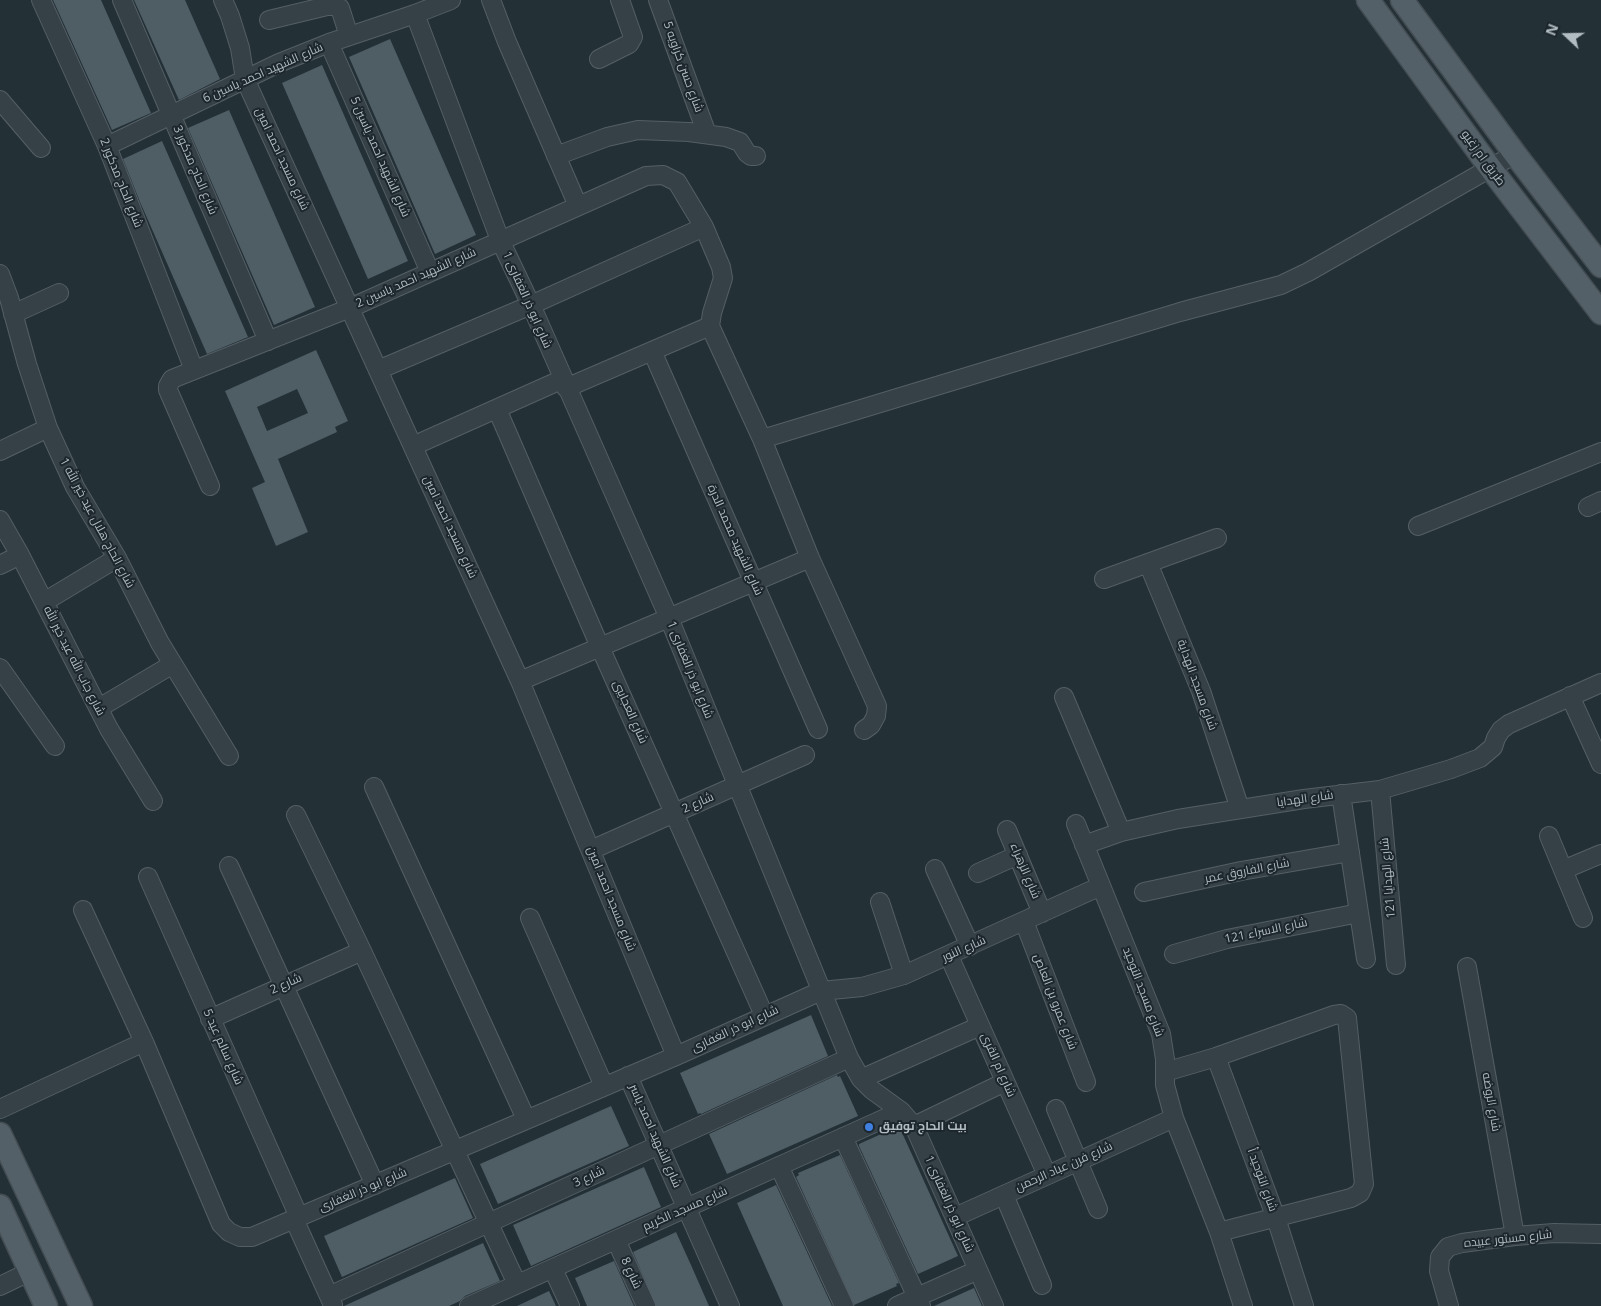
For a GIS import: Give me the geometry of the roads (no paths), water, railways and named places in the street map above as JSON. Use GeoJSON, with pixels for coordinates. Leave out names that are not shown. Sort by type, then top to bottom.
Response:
{"type":"FeatureCollection","features":[{"type":"Feature","properties":{"kind":"main road","name":"طريق ام زغيو"},"geometry":{"type":"LineString","coordinates":[[1368,0],[1491,169],[1601,314]]}},
{"type":"Feature","properties":{"kind":"main road"},"geometry":{"type":"LineString","coordinates":[[1402,0],[1515,154],[1601,266]]}},
{"type":"Feature","properties":{"kind":"main road"},"geometry":{"type":"LineString","coordinates":[[0,1134],[5,1160],[81,1306]]}},
{"type":"Feature","properties":{"kind":"main road"},"geometry":{"type":"LineString","coordinates":[[0,1206],[46,1306]]}},
{"type":"Feature","properties":{"kind":"street","name":"شارع الحاج مدكور 2"},"geometry":{"type":"LineString","coordinates":[[41,0],[107,146],[194,370]]}},
{"type":"Feature","properties":{"kind":"street","name":"شارع الحاج مدكور 3"},"geometry":{"type":"LineString","coordinates":[[122,0],[268,341]]}},
{"type":"Feature","properties":{"kind":"street","name":"شارع مسجد احمد امين"},"geometry":{"type":"LineString","coordinates":[[223,0],[233,24],[245,79],[520,681],[676,1056]]}},
{"type":"Feature","properties":{"kind":"street","name":"شارع الشهيد احمد ياسين 6"},"geometry":{"type":"LineString","coordinates":[[107,146],[279,63],[329,43],[416,14],[451,0]]}},
{"type":"Feature","properties":{"kind":"street"},"geometry":{"type":"LineString","coordinates":[[491,0],[507,42],[578,206]]}},
{"type":"Feature","properties":{"kind":"street"},"geometry":{"type":"LineString","coordinates":[[599,60],[630,44],[633,37],[620,0]]}},
{"type":"Feature","properties":{"kind":"street","name":"شارع حسن كراويه 5"},"geometry":{"type":"LineString","coordinates":[[658,0],[707,134]]}},
{"type":"Feature","properties":{"kind":"street"},"geometry":{"type":"LineString","coordinates":[[269,20],[334,6],[340,8],[349,36]]}},
{"type":"Feature","properties":{"kind":"street","name":"شارع ابو ذر الغفارى 1"},"geometry":{"type":"LineString","coordinates":[[416,14],[500,240],[531,305],[669,618],[849,1058],[861,1079],[872,1090],[901,1111],[914,1126],[994,1306]]}},
{"type":"Feature","properties":{"kind":"street","name":"شارع الشهيد احمد ياسين 5"},"geometry":{"type":"LineString","coordinates":[[329,43],[430,272]]}},
{"type":"Feature","properties":{"kind":"street"},"geometry":{"type":"LineString","coordinates":[[0,100],[41,148]]}},
{"type":"Feature","properties":{"kind":"street"},"geometry":{"type":"LineString","coordinates":[[556,156],[606,137],[638,130],[665,130],[726,137],[740,142],[751,156],[756,156]]}},
{"type":"Feature","properties":{"kind":"street"},"geometry":{"type":"LineString","coordinates":[[762,439],[1180,312],[1281,285],[1308,272],[1515,154]]}},
{"type":"Feature","properties":{"kind":"street","name":"شارع الشهيد احمد ياسين 2"},"geometry":{"type":"LineString","coordinates":[[210,486],[168,386],[172,379],[350,308],[646,176],[663,175],[677,182],[704,227],[721,267],[723,278],[710,326]]}},
{"type":"Feature","properties":{"kind":"street"},"geometry":{"type":"LineString","coordinates":[[378,370],[531,305],[704,227]]}},
{"type":"Feature","properties":{"kind":"street","name":"شارع الحاج هلال عيد خير الله 1"},"geometry":{"type":"LineString","coordinates":[[0,274],[26,364],[48,428],[76,487],[117,558],[160,643],[228,756]]}},
{"type":"Feature","properties":{"kind":"street"},"geometry":{"type":"LineString","coordinates":[[13,314],[58,293]]}},
{"type":"Feature","properties":{"kind":"street"},"geometry":{"type":"LineString","coordinates":[[413,446],[497,409],[652,351],[710,326],[762,439],[810,558],[877,706],[876,716],[871,725],[864,730]]}},
{"type":"Feature","properties":{"kind":"street","name":"شارع الشهيد محمد الدرة"},"geometry":{"type":"LineString","coordinates":[[652,351],[818,729]]}},
{"type":"Feature","properties":{"kind":"street","name":"شارع العجايبى"},"geometry":{"type":"LineString","coordinates":[[497,409],[600,647],[764,1015]]}},
{"type":"Feature","properties":{"kind":"street"},"geometry":{"type":"LineString","coordinates":[[0,451],[48,428]]}},
{"type":"Feature","properties":{"kind":"street"},"geometry":{"type":"LineString","coordinates":[[1418,526],[1601,452]]}},
{"type":"Feature","properties":{"kind":"street","name":"شارع جاب الله عيد خير الله"},"geometry":{"type":"LineString","coordinates":[[0,520],[20,555],[109,729],[153,801]]}},
{"type":"Feature","properties":{"kind":"street"},"geometry":{"type":"LineString","coordinates":[[1104,579],[1217,538]]}},
{"type":"Feature","properties":{"kind":"street"},"geometry":{"type":"LineString","coordinates":[[0,565],[20,555]]}},
{"type":"Feature","properties":{"kind":"street"},"geometry":{"type":"LineString","coordinates":[[44,602],[117,558]]}},
{"type":"Feature","properties":{"kind":"street"},"geometry":{"type":"LineString","coordinates":[[520,681],[810,558]]}},
{"type":"Feature","properties":{"kind":"street","name":"شارع مسجد الهداية"},"geometry":{"type":"LineString","coordinates":[[1148,563],[1201,691],[1240,809]]}},
{"type":"Feature","properties":{"kind":"street"},"geometry":{"type":"LineString","coordinates":[[99,708],[172,664]]}},
{"type":"Feature","properties":{"kind":"street"},"geometry":{"type":"LineString","coordinates":[[0,668],[55,746]]}},
{"type":"Feature","properties":{"kind":"street"},"geometry":{"type":"LineString","coordinates":[[1601,682],[1570,696],[1601,764]]}},
{"type":"Feature","properties":{"kind":"street","name":"شارع الهدايا"},"geometry":{"type":"LineString","coordinates":[[1084,845],[1121,832],[1178,819],[1341,794],[1380,790],[1450,770],[1480,758],[1493,747],[1501,730],[1509,724],[1570,696]]}},
{"type":"Feature","properties":{"kind":"street"},"geometry":{"type":"LineString","coordinates":[[1064,697],[1121,832]]}},
{"type":"Feature","properties":{"kind":"street","name":"شارع 2"},"geometry":{"type":"LineString","coordinates":[[591,850],[805,755]]}},
{"type":"Feature","properties":{"kind":"street"},"geometry":{"type":"LineString","coordinates":[[374,787],[526,1119]]}},
{"type":"Feature","properties":{"kind":"street","name":"شارع الهدايا 121"},"geometry":{"type":"LineString","coordinates":[[1380,790],[1396,965]]}},
{"type":"Feature","properties":{"kind":"street"},"geometry":{"type":"LineString","coordinates":[[1341,794],[1366,959]]}},
{"type":"Feature","properties":{"kind":"street"},"geometry":{"type":"LineString","coordinates":[[296,815],[362,951],[517,1284]]}},
{"type":"Feature","properties":{"kind":"street","name":"شارع مسجد التوحيد"},"geometry":{"type":"LineString","coordinates":[[1076,824],[1161,1034],[1166,1072],[1165,1086],[1174,1118],[1219,1232],[1243,1306]]}},
{"type":"Feature","properties":{"kind":"street","name":"شارع الزهراء"},"geometry":{"type":"LineString","coordinates":[[1007,830],[1042,913]]}},
{"type":"Feature","properties":{"kind":"street"},"geometry":{"type":"LineString","coordinates":[[1549,836],[1583,918]]}},
{"type":"Feature","properties":{"kind":"street","name":"شارع الفاروق عمر"},"geometry":{"type":"LineString","coordinates":[[1144,892],[1350,852]]}},
{"type":"Feature","properties":{"kind":"street"},"geometry":{"type":"LineString","coordinates":[[1563,870],[1601,854]]}},
{"type":"Feature","properties":{"kind":"street"},"geometry":{"type":"LineString","coordinates":[[978,873],[1018,855]]}},
{"type":"Feature","properties":{"kind":"street"},"geometry":{"type":"LineString","coordinates":[[229,866],[375,1184]]}},
{"type":"Feature","properties":{"kind":"street"},"geometry":{"type":"LineString","coordinates":[[936,870],[970,946]]}},
{"type":"Feature","properties":{"kind":"street","name":"شارع سالم عيد 5"},"geometry":{"type":"LineString","coordinates":[[148,877],[331,1301]]}},
{"type":"Feature","properties":{"kind":"street","name":"شارع النور"},"geometry":{"type":"LineString","coordinates":[[821,991],[862,987],[904,975],[1101,886]]}},
{"type":"Feature","properties":{"kind":"street"},"geometry":{"type":"LineString","coordinates":[[880,902],[904,975]]}},
{"type":"Feature","properties":{"kind":"street","name":"شارع ابو ذر الغفارى"},"geometry":{"type":"LineString","coordinates":[[83,910],[144,1042],[220,1224],[229,1232],[240,1237],[252,1238],[676,1056],[821,991]]}},
{"type":"Feature","properties":{"kind":"street","name":"شارع الاسراء 121"},"geometry":{"type":"LineString","coordinates":[[1174,954],[1227,939],[1359,913]]}},
{"type":"Feature","properties":{"kind":"street"},"geometry":{"type":"LineString","coordinates":[[530,918],[604,1086]]}},
{"type":"Feature","properties":{"kind":"street","name":"شارع عمرو بن العاص"},"geometry":{"type":"LineString","coordinates":[[1024,921],[1086,1082]]}},
{"type":"Feature","properties":{"kind":"street","name":"شارع 2"},"geometry":{"type":"LineString","coordinates":[[210,1019],[362,951]]}},
{"type":"Feature","properties":{"kind":"street","name":"شارع ام القرى"},"geometry":{"type":"LineString","coordinates":[[948,956],[1047,1175]]}},
{"type":"Feature","properties":{"kind":"street","name":"شارع الروضه"},"geometry":{"type":"LineString","coordinates":[[1467,967],[1515,1236]]}},
{"type":"Feature","properties":{"kind":"street"},"geometry":{"type":"LineString","coordinates":[[1166,1072],[1334,1015],[1341,1014],[1347,1018],[1364,1184],[1360,1193],[1352,1198],[1219,1232]]}},
{"type":"Feature","properties":{"kind":"street"},"geometry":{"type":"LineString","coordinates":[[861,1079],[980,1026]]}},
{"type":"Feature","properties":{"kind":"street"},"geometry":{"type":"LineString","coordinates":[[0,1110],[144,1042]]}},
{"type":"Feature","properties":{"kind":"street","name":"شارع التوحيد أ"},"geometry":{"type":"LineString","coordinates":[[1216,1056],[1276,1218],[1304,1306]]}},
{"type":"Feature","properties":{"kind":"street","name":"شارع 3"},"geometry":{"type":"LineString","coordinates":[[331,1301],[488,1223],[849,1058]]}},
{"type":"Feature","properties":{"kind":"street","name":"شارع الشهيد احمد ياسر"},"geometry":{"type":"LineString","coordinates":[[628,1076],[730,1306]]}},
{"type":"Feature","properties":{"kind":"street"},"geometry":{"type":"LineString","coordinates":[[914,1126],[1006,1082]]}},
{"type":"Feature","properties":{"kind":"street"},"geometry":{"type":"LineString","coordinates":[[1056,1109],[1098,1209]]}},
{"type":"Feature","properties":{"kind":"street","name":"شارع مسجد الكريم"},"geometry":{"type":"LineString","coordinates":[[469,1306],[488,1302],[517,1284],[901,1111]]}},
{"type":"Feature","properties":{"kind":"street","name":"شارع فرن عباد الرحمن"},"geometry":{"type":"LineString","coordinates":[[955,1217],[1174,1118]]}},
{"type":"Feature","properties":{"kind":"street"},"geometry":{"type":"LineString","coordinates":[[843,1137],[919,1302]]}},
{"type":"Feature","properties":{"kind":"street"},"geometry":{"type":"LineString","coordinates":[[779,1166],[844,1306]]}},
{"type":"Feature","properties":{"kind":"street"},"geometry":{"type":"LineString","coordinates":[[1004,1194],[1042,1286]]}},
{"type":"Feature","properties":{"kind":"street","name":"شارع مستور عبيده"},"geometry":{"type":"LineString","coordinates":[[1449,1306],[1439,1271],[1440,1257],[1448,1247],[1462,1243],[1515,1236],[1554,1233],[1601,1234]]}},
{"type":"Feature","properties":{"kind":"street","name":"شارع 8"},"geometry":{"type":"LineString","coordinates":[[616,1240],[646,1306]]}},
{"type":"Feature","properties":{"kind":"street"},"geometry":{"type":"LineString","coordinates":[[553,1268],[570,1306]]}},
{"type":"Feature","properties":{"kind":"street"},"geometry":{"type":"LineString","coordinates":[[897,1306],[919,1302],[978,1270]]}},
{"type":"Feature","properties":{"kind":"street"},"geometry":{"type":"LineString","coordinates":[[0,1286],[31,1271]]}},
{"type":"Feature","properties":{"kind":"place","name":"بيت الحاج توفيق"},"geometry":{"type":"Point","coordinates":[869,1127]}}]}
